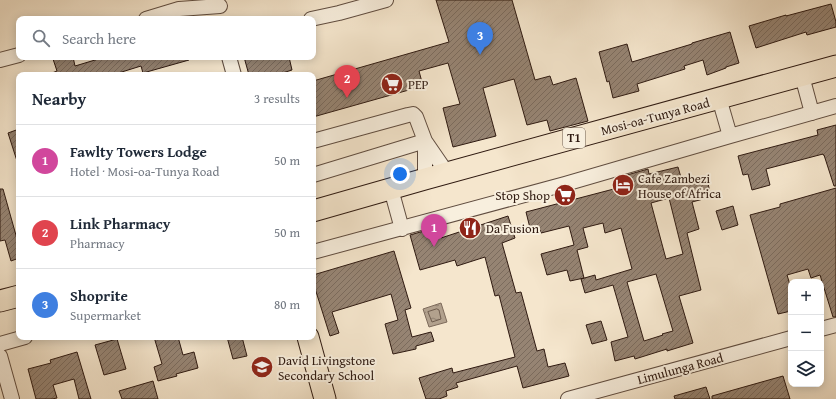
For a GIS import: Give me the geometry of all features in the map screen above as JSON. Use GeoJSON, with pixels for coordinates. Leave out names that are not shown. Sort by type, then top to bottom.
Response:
{"type":"FeatureCollection","features":[{"type":"Feature","properties":{"kind":"highway","name":"Mosi-oa-Tunya Road"},"geometry":{"type":"LineString","coordinates":[[316,211],[424,179],[447,174],[836,66]]}},
{"type":"Feature","properties":{"kind":"highway"},"geometry":{"type":"LineString","coordinates":[[0,302],[16,297]]}},
{"type":"Feature","properties":{"kind":"highway"},"geometry":{"type":"LineString","coordinates":[[309,340],[325,399]]}},
{"type":"Feature","properties":{"kind":"street"},"geometry":{"type":"LineString","coordinates":[[316,18],[386,0]]}},
{"type":"Feature","properties":{"kind":"street"},"geometry":{"type":"LineString","coordinates":[[156,16],[180,9],[221,8]]}},
{"type":"Feature","properties":{"kind":"street"},"geometry":{"type":"LineString","coordinates":[[0,60],[16,56]]}},
{"type":"Feature","properties":{"kind":"street"},"geometry":{"type":"LineString","coordinates":[[230,60],[233,72]]}},
{"type":"Feature","properties":{"kind":"street"},"geometry":{"type":"LineString","coordinates":[[802,76],[812,113]]}},
{"type":"Feature","properties":{"kind":"street"},"geometry":{"type":"LineString","coordinates":[[719,98],[730,136]]}},
{"type":"Feature","properties":{"kind":"street"},"geometry":{"type":"LineString","coordinates":[[316,251],[572,182],[836,106]]}},
{"type":"Feature","properties":{"kind":"street"},"geometry":{"type":"LineString","coordinates":[[316,140],[413,114],[416,117],[425,141],[447,174]]}},
{"type":"Feature","properties":{"kind":"street"},"geometry":{"type":"LineString","coordinates":[[316,174],[425,141]]}},
{"type":"Feature","properties":{"kind":"street"},"geometry":{"type":"LineString","coordinates":[[424,179],[425,141]]}},
{"type":"Feature","properties":{"kind":"street"},"geometry":{"type":"LineString","coordinates":[[391,189],[402,228]]}},
{"type":"Feature","properties":{"kind":"street"},"geometry":{"type":"LineString","coordinates":[[824,328],[836,325]]}},
{"type":"Feature","properties":{"kind":"street","name":"Limulunga Road"},"geometry":{"type":"LineString","coordinates":[[568,399],[788,339]]}},
{"type":"Feature","properties":{"kind":"street"},"geometry":{"type":"LineString","coordinates":[[0,344],[16,340]]}},
{"type":"Feature","properties":{"kind":"street"},"geometry":{"type":"LineString","coordinates":[[0,356],[12,399]]}},
{"type":"Feature","properties":{"kind":"water"},"geometry":{"type":"Polygon","coordinates":[[[441,303],[447,322],[429,327],[423,309],[441,303]]]}},
{"type":"Feature","properties":{"kind":"building"},"geometry":{"type":"Polygon","coordinates":[[[436,0],[512,0],[535,80],[550,76],[553,85],[576,78],[588,121],[550,131],[547,120],[527,125],[514,79],[483,88],[496,136],[453,147],[443,108],[460,104],[448,63],[419,71],[423,86],[316,116],[316,80],[449,42],[436,0]]]}},
{"type":"Feature","properties":{"kind":"building"},"geometry":{"type":"Polygon","coordinates":[[[831,4],[836,27],[807,35],[806,32],[756,48],[749,26],[831,4]]]}},
{"type":"Feature","properties":{"kind":"building"},"geometry":{"type":"Polygon","coordinates":[[[730,32],[739,63],[707,75],[703,60],[684,66],[685,69],[637,84],[639,91],[613,98],[599,52],[627,44],[632,62],[730,32]]]}},
{"type":"Feature","properties":{"kind":"building"},"geometry":{"type":"Polygon","coordinates":[[[53,60],[74,60],[75,66],[95,60],[189,60],[147,72],[143,72],[141,66],[122,72],[54,72],[57,71],[53,60]]]}},
{"type":"Feature","properties":{"kind":"building"},"geometry":{"type":"Polygon","coordinates":[[[245,60],[290,60],[292,70],[286,72],[248,72],[245,60]]]}},
{"type":"Feature","properties":{"kind":"building"},"geometry":{"type":"Polygon","coordinates":[[[836,125],[836,186],[834,186],[823,154],[766,169],[770,185],[752,190],[748,174],[743,175],[738,156],[818,135],[817,130],[836,125]]]}},
{"type":"Feature","properties":{"kind":"building"},"geometry":{"type":"Polygon","coordinates":[[[16,130],[16,158],[8,133],[16,130]]]}},
{"type":"Feature","properties":{"kind":"building"},"geometry":{"type":"Polygon","coordinates":[[[678,167],[682,181],[700,177],[701,181],[707,179],[711,197],[692,202],[699,229],[687,233],[701,290],[679,296],[693,343],[635,359],[634,356],[615,361],[611,342],[628,337],[613,285],[585,293],[581,279],[595,275],[596,280],[632,269],[621,228],[605,233],[603,223],[583,228],[588,247],[577,250],[584,278],[570,281],[567,270],[547,275],[541,254],[574,245],[569,226],[541,233],[540,230],[531,232],[526,212],[629,185],[627,175],[648,169],[649,174],[678,167]],[[669,198],[651,203],[666,259],[683,254],[669,198]],[[656,274],[627,282],[644,341],[673,331],[656,274]]]}},
{"type":"Feature","properties":{"kind":"building"},"geometry":{"type":"Polygon","coordinates":[[[836,188],[836,317],[833,317],[824,288],[824,279],[821,279],[820,275],[811,278],[808,269],[787,275],[788,312],[778,314],[750,215],[780,207],[780,204],[836,188]]]}},
{"type":"Feature","properties":{"kind":"building"},"geometry":{"type":"Polygon","coordinates":[[[0,189],[3,189],[16,235],[16,259],[11,261],[5,240],[0,241],[0,189]]]}},
{"type":"Feature","properties":{"kind":"building"},"geometry":{"type":"Polygon","coordinates":[[[733,206],[738,225],[722,230],[716,211],[733,206]]]}},
{"type":"Feature","properties":{"kind":"building"},"geometry":{"type":"Polygon","coordinates":[[[508,216],[515,238],[502,243],[516,293],[521,292],[537,351],[544,349],[548,367],[565,363],[569,376],[523,388],[517,366],[456,383],[458,387],[446,391],[447,396],[439,399],[426,399],[419,378],[452,368],[453,373],[515,357],[499,295],[495,296],[485,257],[457,266],[455,260],[420,270],[410,235],[438,227],[441,238],[508,216]]]}},
{"type":"Feature","properties":{"kind":"building"},"geometry":{"type":"Polygon","coordinates":[[[394,251],[411,308],[405,310],[412,337],[431,332],[434,341],[416,346],[416,349],[393,354],[385,324],[398,320],[391,294],[332,312],[339,333],[330,336],[316,292],[316,274],[394,251]]]}},
{"type":"Feature","properties":{"kind":"building"},"geometry":{"type":"Polygon","coordinates":[[[601,321],[607,340],[592,344],[586,325],[601,321]]]}},
{"type":"Feature","properties":{"kind":"building"},"geometry":{"type":"Polygon","coordinates":[[[117,340],[126,369],[104,375],[95,345],[117,340]]]}},
{"type":"Feature","properties":{"kind":"building"},"geometry":{"type":"Polygon","coordinates":[[[155,340],[179,340],[183,355],[194,352],[198,368],[158,381],[154,367],[162,364],[155,340]]]}},
{"type":"Feature","properties":{"kind":"building"},"geometry":{"type":"Polygon","coordinates":[[[228,340],[243,340],[247,356],[233,359],[228,340]]]}},
{"type":"Feature","properties":{"kind":"building"},"geometry":{"type":"Polygon","coordinates":[[[77,352],[91,399],[79,399],[74,379],[53,385],[57,398],[36,399],[28,369],[51,363],[50,360],[77,352]]]}},
{"type":"Feature","properties":{"kind":"building"},"geometry":{"type":"Polygon","coordinates":[[[783,376],[790,399],[712,399],[712,396],[783,376]]]}},
{"type":"Feature","properties":{"kind":"building"},"geometry":{"type":"Polygon","coordinates":[[[153,381],[158,399],[122,399],[119,391],[153,381]]]}},
{"type":"Feature","properties":{"kind":"building"},"geometry":{"type":"Polygon","coordinates":[[[706,387],[710,399],[675,399],[674,396],[706,387]]]}},
{"type":"Feature","properties":{"kind":"place","name":"Shoprite"},"geometry":{"type":"Point","coordinates":[480,55]}},
{"type":"Feature","properties":{"kind":"place","name":"PEP"},"geometry":{"type":"Point","coordinates":[392,84]}},
{"type":"Feature","properties":{"kind":"place","name":"Link Pharmacy"},"geometry":{"type":"Point","coordinates":[347,98]}},
{"type":"Feature","properties":{"kind":"place","name":"Cafe Zambezi House of Africa"},"geometry":{"type":"Point","coordinates":[623,185]}},
{"type":"Feature","properties":{"kind":"place","name":"Stop Shop"},"geometry":{"type":"Point","coordinates":[565,195]}},
{"type":"Feature","properties":{"kind":"place","name":"Da Fusion"},"geometry":{"type":"Point","coordinates":[470,228]}},
{"type":"Feature","properties":{"kind":"place","name":"Fawlty Towers Lodge"},"geometry":{"type":"Point","coordinates":[434,247]}},
{"type":"Feature","properties":{"kind":"place","name":"David Livingstone Secondary School"},"geometry":{"type":"Point","coordinates":[262,367]}}]}
